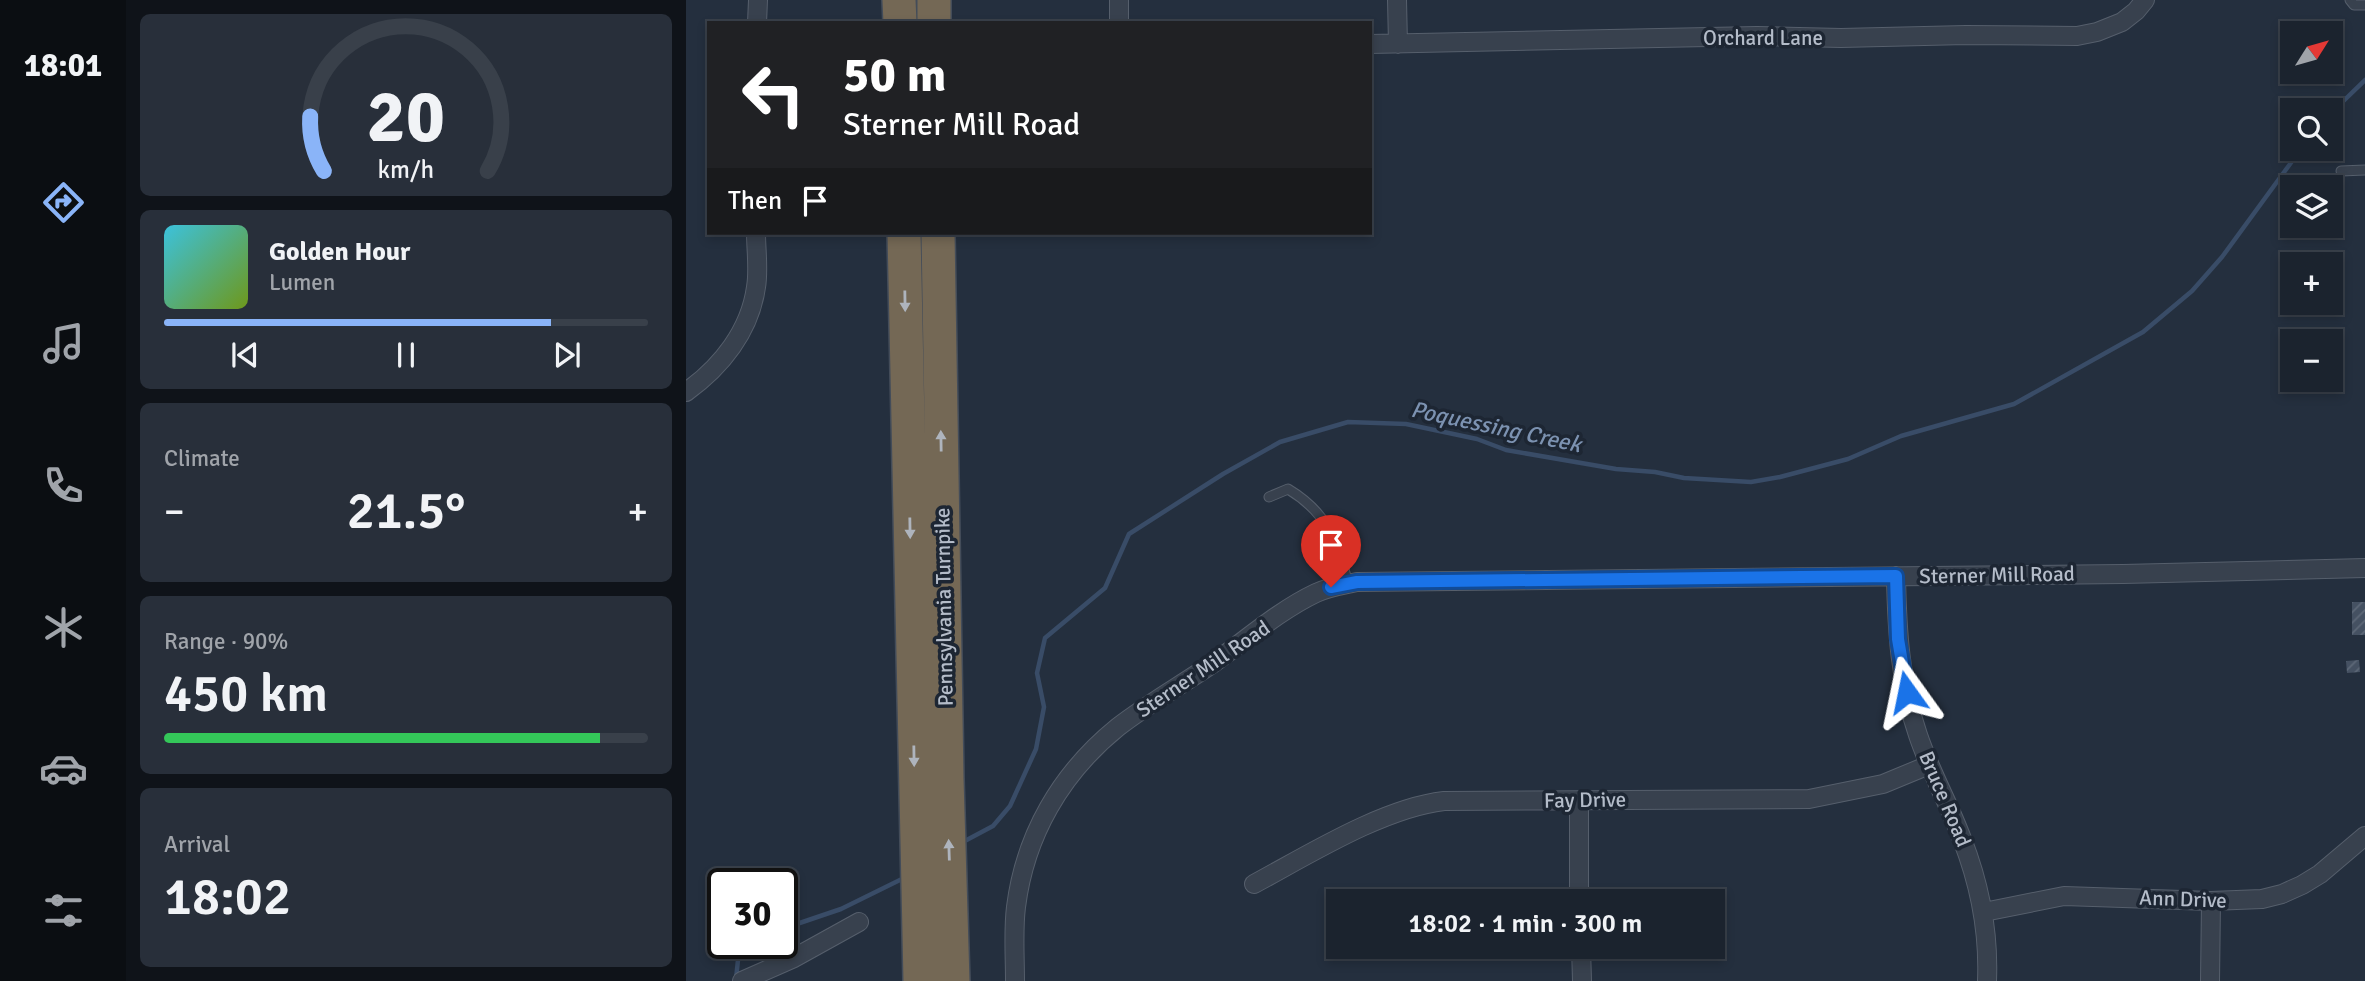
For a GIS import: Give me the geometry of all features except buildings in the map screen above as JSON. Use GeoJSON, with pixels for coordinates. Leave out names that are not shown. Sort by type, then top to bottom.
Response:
{"type":"FeatureCollection","features":[{"type":"Feature","properties":{"kind":"highway"},"geometry":{"type":"LineString","coordinates":[[899,0],[900,21]]}},
{"type":"Feature","properties":{"kind":"highway"},"geometry":{"type":"LineString","coordinates":[[934,0],[934,21]]}},
{"type":"Feature","properties":{"kind":"highway","name":"Pennsylvania Turnpike"},"geometry":{"type":"LineString","coordinates":[[904,235],[920,981]]}},
{"type":"Feature","properties":{"kind":"highway","name":"Pennsylvania Turnpike"},"geometry":{"type":"LineString","coordinates":[[938,235],[953,981]]}},
{"type":"Feature","properties":{"kind":"street"},"geometry":{"type":"LineString","coordinates":[[757,21],[758,0]]}},
{"type":"Feature","properties":{"kind":"street"},"geometry":{"type":"LineString","coordinates":[[1119,0],[1119,21]]}},
{"type":"Feature","properties":{"kind":"street"},"geometry":{"type":"LineString","coordinates":[[1397,0],[1398,44]]}},
{"type":"Feature","properties":{"kind":"street","name":"Orchard Lane"},"geometry":{"type":"LineString","coordinates":[[1372,44],[1757,36],[2077,36],[2097,32],[2122,22],[2145,0]]}},
{"type":"Feature","properties":{"kind":"street"},"geometry":{"type":"LineString","coordinates":[[686,392],[718,365],[743,328],[756,286],[756,235]]}},
{"type":"Feature","properties":{"kind":"street","name":"Sterner Mill Road"},"geometry":{"type":"LineString","coordinates":[[1015,981],[1016,909],[1025,859],[1037,827],[1075,770],[1119,727],[1296,604],[1323,590],[1348,584],[2137,574],[2365,568]]}},
{"type":"Feature","properties":{"kind":"street","name":"Bruce Road"},"geometry":{"type":"LineString","coordinates":[[1896,576],[1899,654],[1917,733],[1962,838],[1984,912],[1987,981]]}},
{"type":"Feature","properties":{"kind":"street","name":"Fay Drive"},"geometry":{"type":"LineString","coordinates":[[1254,884],[1332,842],[1409,808],[1427,803],[1809,799],[1883,784],[1929,765]]}},
{"type":"Feature","properties":{"kind":"street"},"geometry":{"type":"LineString","coordinates":[[1579,801],[1579,889]]}},
{"type":"Feature","properties":{"kind":"street","name":"Ann Drive"},"geometry":{"type":"LineString","coordinates":[[1984,912],[2064,896],[2262,900],[2282,894],[2320,874],[2365,836]]}},
{"type":"Feature","properties":{"kind":"street"},"geometry":{"type":"LineString","coordinates":[[2210,981],[2211,901]]}},
{"type":"Feature","properties":{"kind":"street"},"geometry":{"type":"LineString","coordinates":[[745,980],[794,958],[859,922]]}},
{"type":"Feature","properties":{"kind":"street"},"geometry":{"type":"LineString","coordinates":[[1581,959],[1582,981]]}},
{"type":"Feature","properties":{"kind":"lane"},"geometry":{"type":"LineString","coordinates":[[2350,0],[2354,5],[2365,5]]}},
{"type":"Feature","properties":{"kind":"lane"},"geometry":{"type":"LineString","coordinates":[[2341,171],[2365,170]]}},
{"type":"Feature","properties":{"kind":"lane"},"geometry":{"type":"LineString","coordinates":[[1269,497],[1288,489],[1304,499],[1317,512],[1332,531],[1348,584]]}},
{"type":"Feature","properties":{"kind":"waterway","name":"Poquessing Creek"},"geometry":{"type":"LineString","coordinates":[[2343,101],[2365,80]]}},
{"type":"Feature","properties":{"kind":"waterway","name":"Poquessing Creek"},"geometry":{"type":"LineString","coordinates":[[961,843],[993,826],[1010,806],[1036,749],[1044,707],[1037,673],[1045,638],[1105,588],[1129,534],[1223,474],[1280,442],[1348,422],[1406,424],[1477,439],[1506,450],[1616,469],[1655,472],[1684,478],[1751,482],[1848,459],[1901,436],[2014,404],[2143,332],[2192,291],[2222,257],[2292,161]]}},
{"type":"Feature","properties":{"kind":"waterway","name":"Poquessing Creek"},"geometry":{"type":"LineString","coordinates":[[798,924],[841,909],[906,877]]}},
{"type":"Feature","properties":{"kind":"waterway","name":"Poquessing Creek"},"geometry":{"type":"LineString","coordinates":[[736,979],[739,959]]}},
{"type":"Feature","properties":{"kind":"route"},"geometry":{"type":"LineString","coordinates":[[1331,587],[1357,582],[1896,576],[1899,654],[1907,692]]}}]}
